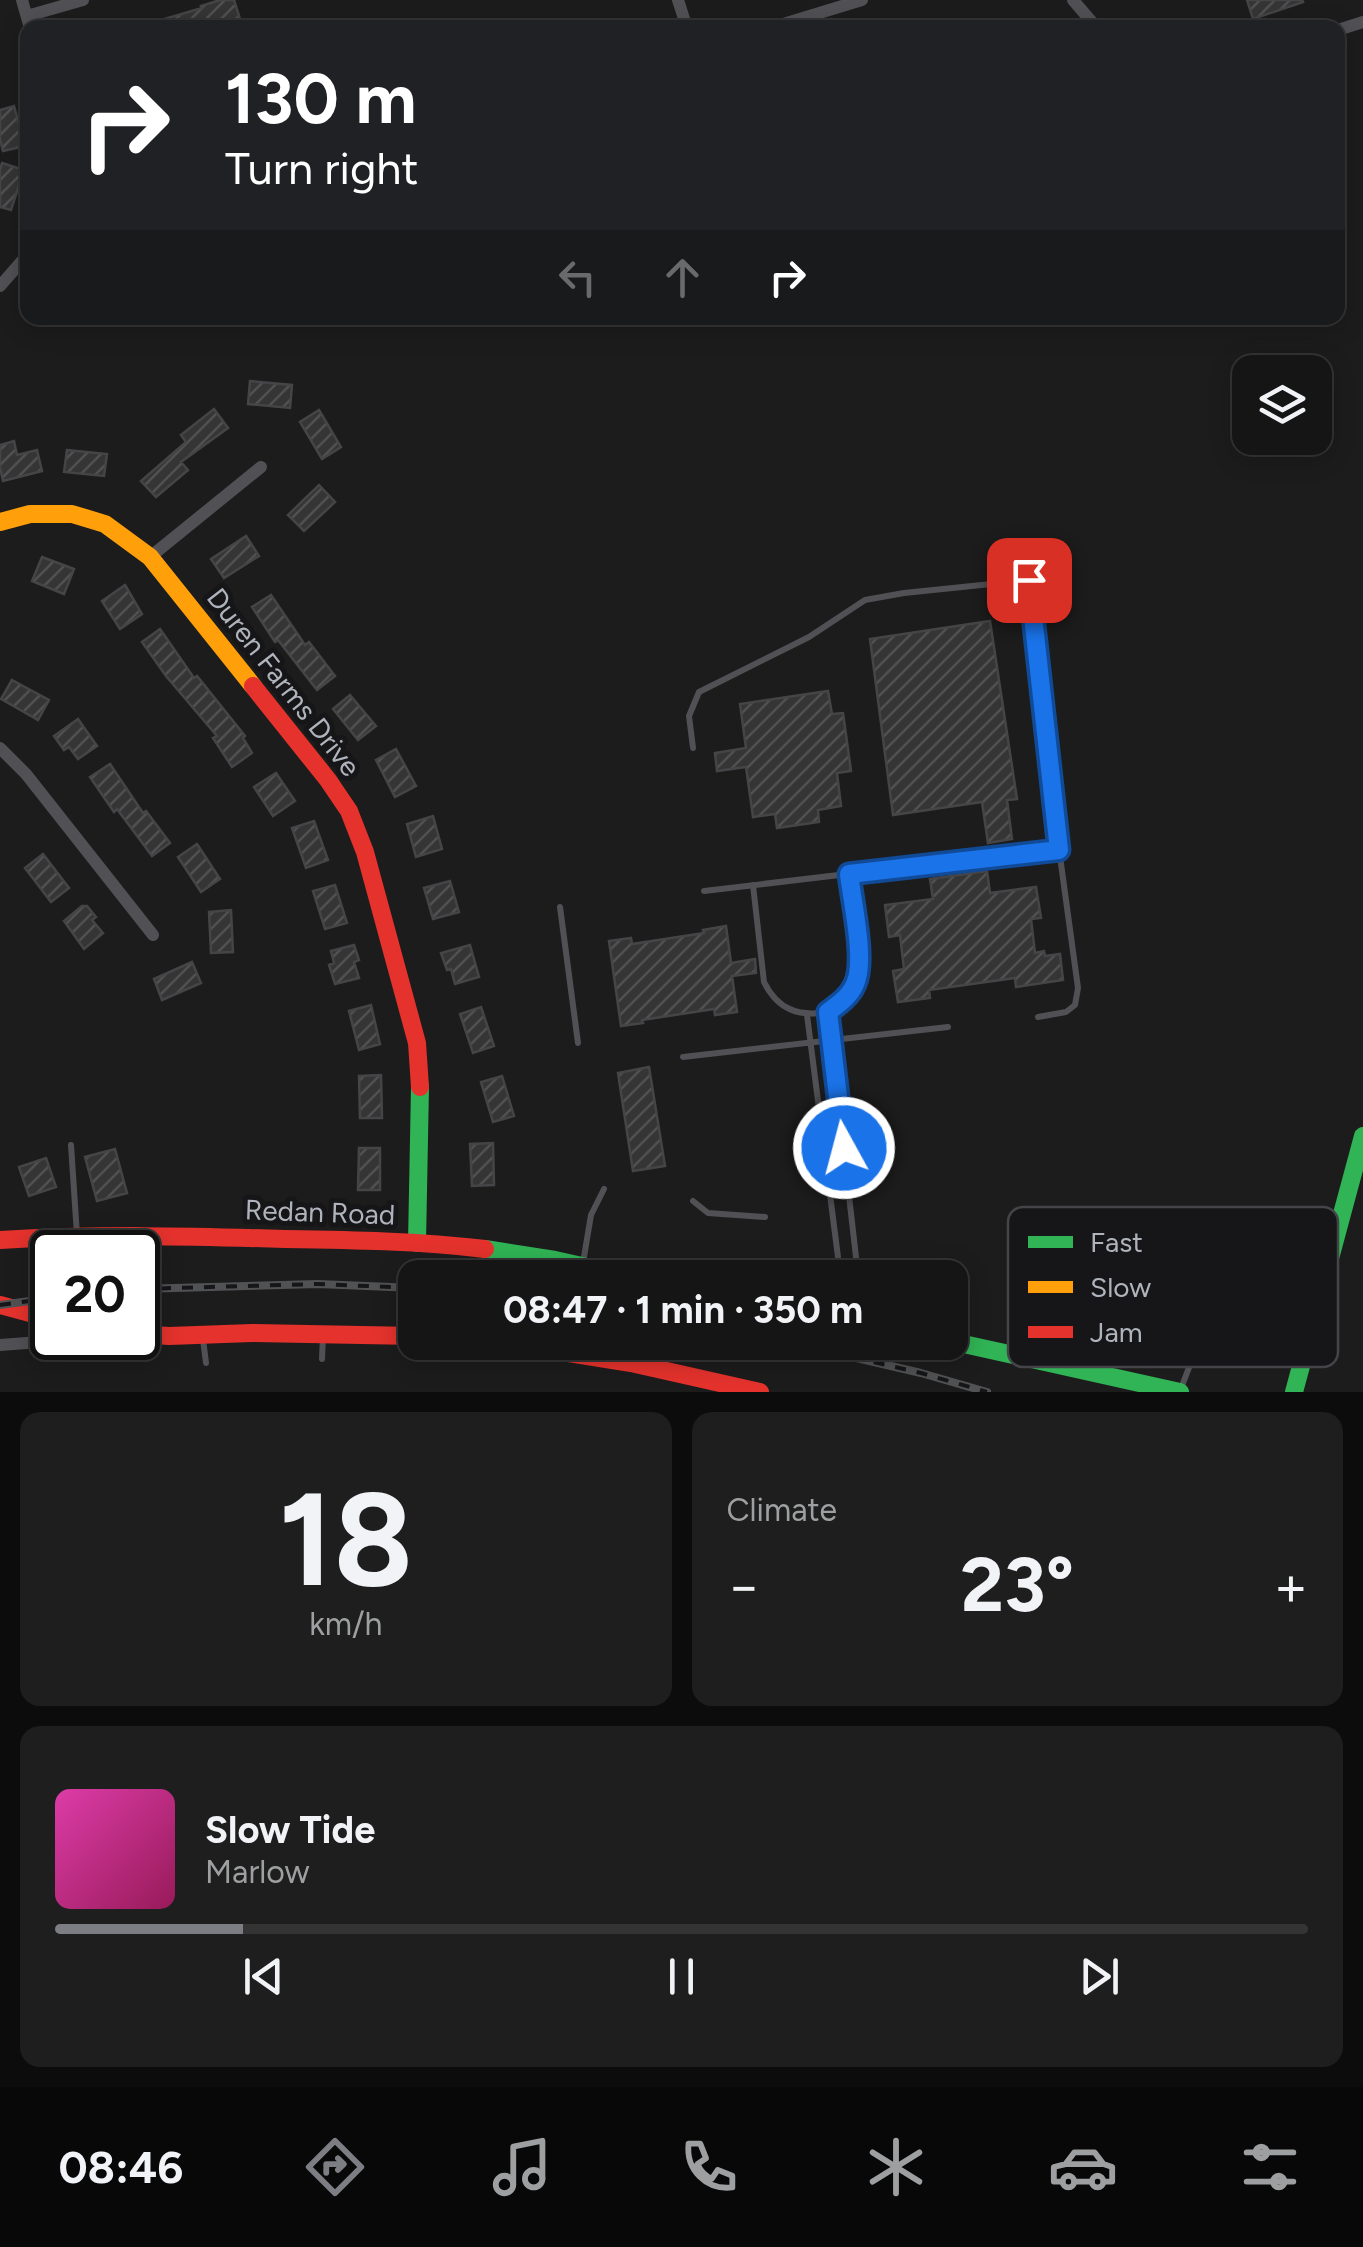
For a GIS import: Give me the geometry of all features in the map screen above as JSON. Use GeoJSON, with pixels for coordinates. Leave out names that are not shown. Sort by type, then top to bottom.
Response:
{"type":"FeatureCollection","features":[{"type":"Feature","properties":{"kind":"main road","name":"Duren Farms Drive"},"geometry":{"type":"LineString","coordinates":[[0,522],[30,514],[72,514],[105,524],[150,557],[349,811],[417,1043],[417,1242]]}},
{"type":"Feature","properties":{"kind":"main road"},"geometry":{"type":"LineString","coordinates":[[1338,1229],[1363,1136]]}},
{"type":"Feature","properties":{"kind":"main road","name":"Redan Road"},"geometry":{"type":"LineString","coordinates":[[160,1236],[417,1242],[551,1260]]}},
{"type":"Feature","properties":{"kind":"main road","name":"Redan Road"},"geometry":{"type":"LineString","coordinates":[[0,1240],[30,1238]]}},
{"type":"Feature","properties":{"kind":"main road"},"geometry":{"type":"LineString","coordinates":[[0,1305],[30,1313]]}},
{"type":"Feature","properties":{"kind":"main road"},"geometry":{"type":"LineString","coordinates":[[160,1335],[398,1336]]}},
{"type":"Feature","properties":{"kind":"main road"},"geometry":{"type":"LineString","coordinates":[[968,1345],[1008,1354]]}},
{"type":"Feature","properties":{"kind":"main road"},"geometry":{"type":"LineString","coordinates":[[618,1360],[760,1392]]}},
{"type":"Feature","properties":{"kind":"main road"},"geometry":{"type":"LineString","coordinates":[[1067,1367],[1179,1392]]}},
{"type":"Feature","properties":{"kind":"main road"},"geometry":{"type":"LineString","coordinates":[[1294,1392],[1301,1367]]}},
{"type":"Feature","properties":{"kind":"street"},"geometry":{"type":"LineString","coordinates":[[34,20],[83,0]]}},
{"type":"Feature","properties":{"kind":"street"},"geometry":{"type":"LineString","coordinates":[[796,20],[862,0]]}},
{"type":"Feature","properties":{"kind":"street"},"geometry":{"type":"LineString","coordinates":[[1073,0],[1090,20]]}},
{"type":"Feature","properties":{"kind":"street"},"geometry":{"type":"LineString","coordinates":[[0,286],[20,263]]}},
{"type":"Feature","properties":{"kind":"street"},"geometry":{"type":"LineString","coordinates":[[150,557],[261,467]]}},
{"type":"Feature","properties":{"kind":"street"},"geometry":{"type":"LineString","coordinates":[[0,748],[26,774],[153,936]]}},
{"type":"Feature","properties":{"kind":"street"},"geometry":{"type":"LineString","coordinates":[[0,1345],[30,1343]]}},
{"type":"Feature","properties":{"kind":"lane"},"geometry":{"type":"LineString","coordinates":[[693,748],[689,716],[699,692],[809,637],[864,600],[1029,580],[1078,988],[1074,1006],[1066,1012],[1038,1017]]}},
{"type":"Feature","properties":{"kind":"lane"},"geometry":{"type":"LineString","coordinates":[[704,891],[1059,850]]}},
{"type":"Feature","properties":{"kind":"lane"},"geometry":{"type":"LineString","coordinates":[[753,885],[764,982],[783,1005],[807,1015],[828,1012],[842,1002],[852,990],[860,966],[849,874]]}},
{"type":"Feature","properties":{"kind":"lane"},"geometry":{"type":"LineString","coordinates":[[560,907],[578,1043]]}},
{"type":"Feature","properties":{"kind":"lane"},"geometry":{"type":"LineString","coordinates":[[828,1012],[856,1260]]}},
{"type":"Feature","properties":{"kind":"lane"},"geometry":{"type":"LineString","coordinates":[[807,1015],[838,1260]]}},
{"type":"Feature","properties":{"kind":"lane"},"geometry":{"type":"LineString","coordinates":[[682,1056],[948,1027]]}},
{"type":"Feature","properties":{"kind":"lane"},"geometry":{"type":"LineString","coordinates":[[71,1146],[77,1230]]}},
{"type":"Feature","properties":{"kind":"lane"},"geometry":{"type":"LineString","coordinates":[[583,1260],[591,1215],[604,1189]]}},
{"type":"Feature","properties":{"kind":"lane"},"geometry":{"type":"LineString","coordinates":[[693,1202],[708,1213],[764,1217]]}},
{"type":"Feature","properties":{"kind":"lane"},"geometry":{"type":"LineString","coordinates":[[838,1257],[856,1257]]}},
{"type":"Feature","properties":{"kind":"lane"},"geometry":{"type":"LineString","coordinates":[[322,1335],[322,1359]]}},
{"type":"Feature","properties":{"kind":"lane"},"geometry":{"type":"LineString","coordinates":[[203,1336],[206,1363]]}},
{"type":"Feature","properties":{"kind":"lane"},"geometry":{"type":"LineString","coordinates":[[1179,1392],[1189,1367]]}},
{"type":"Feature","properties":{"kind":"building"},"geometry":{"type":"Polygon","coordinates":[[[234,0],[240,20],[161,20],[202,8],[234,0]]]}},
{"type":"Feature","properties":{"kind":"building"},"geometry":{"type":"Polygon","coordinates":[[[1247,0],[1302,0],[1303,2],[1253,19],[1247,0]]]}},
{"type":"Feature","properties":{"kind":"building"},"geometry":{"type":"Polygon","coordinates":[[[14,106],[20,147],[3,151],[0,110],[14,106]]]}},
{"type":"Feature","properties":{"kind":"building"},"geometry":{"type":"Polygon","coordinates":[[[2,163],[20,169],[11,210],[0,207],[2,163]]]}},
{"type":"Feature","properties":{"kind":"building"},"geometry":{"type":"Polygon","coordinates":[[[250,381],[292,385],[290,408],[248,404],[250,381]]]}},
{"type":"Feature","properties":{"kind":"building"},"geometry":{"type":"Polygon","coordinates":[[[214,409],[228,428],[181,462],[188,470],[156,497],[141,481],[186,442],[181,435],[214,409]]]}},
{"type":"Feature","properties":{"kind":"building"},"geometry":{"type":"Polygon","coordinates":[[[319,410],[341,447],[322,459],[300,422],[319,410]]]}},
{"type":"Feature","properties":{"kind":"building"},"geometry":{"type":"Polygon","coordinates":[[[14,441],[17,455],[37,450],[42,471],[3,481],[0,445],[14,441]]]}},
{"type":"Feature","properties":{"kind":"building"},"geometry":{"type":"Polygon","coordinates":[[[67,450],[107,454],[104,476],[64,472],[67,450]]]}},
{"type":"Feature","properties":{"kind":"building"},"geometry":{"type":"Polygon","coordinates":[[[319,485],[335,502],[304,531],[288,515],[319,485]]]}},
{"type":"Feature","properties":{"kind":"building"},"geometry":{"type":"Polygon","coordinates":[[[246,536],[259,556],[224,578],[211,559],[246,536]]]}},
{"type":"Feature","properties":{"kind":"building"},"geometry":{"type":"Polygon","coordinates":[[[42,557],[74,569],[64,594],[32,581],[42,557]]]}},
{"type":"Feature","properties":{"kind":"building"},"geometry":{"type":"Polygon","coordinates":[[[125,585],[142,614],[120,629],[102,601],[125,585]]]}},
{"type":"Feature","properties":{"kind":"building"},"geometry":{"type":"Polygon","coordinates":[[[271,595],[305,645],[309,642],[335,676],[317,690],[278,640],[275,642],[252,607],[271,595]]]}},
{"type":"Feature","properties":{"kind":"building"},"geometry":{"type":"Polygon","coordinates":[[[990,621],[1017,799],[1007,800],[1012,839],[988,843],[982,802],[893,815],[870,639],[990,621]]]}},
{"type":"Feature","properties":{"kind":"building"},"geometry":{"type":"Polygon","coordinates":[[[160,629],[194,678],[197,676],[245,736],[252,753],[232,767],[213,738],[217,736],[142,642],[160,629]]]}},
{"type":"Feature","properties":{"kind":"building"},"geometry":{"type":"Polygon","coordinates":[[[12,680],[49,700],[38,720],[1,699],[12,680]]]}},
{"type":"Feature","properties":{"kind":"building"},"geometry":{"type":"Polygon","coordinates":[[[828,691],[832,714],[843,713],[851,771],[837,773],[841,806],[818,810],[819,822],[777,828],[775,814],[753,817],[746,767],[717,771],[715,753],[746,748],[740,704],[828,691]]]}},
{"type":"Feature","properties":{"kind":"building"},"geometry":{"type":"Polygon","coordinates":[[[350,695],[376,726],[358,740],[333,709],[350,695]]]}},
{"type":"Feature","properties":{"kind":"building"},"geometry":{"type":"Polygon","coordinates":[[[78,719],[97,746],[78,759],[69,747],[64,750],[54,736],[78,719]]]}},
{"type":"Feature","properties":{"kind":"building"},"geometry":{"type":"Polygon","coordinates":[[[396,749],[416,786],[395,797],[376,760],[396,749]]]}},
{"type":"Feature","properties":{"kind":"building"},"geometry":{"type":"Polygon","coordinates":[[[110,764],[143,813],[146,811],[170,843],[152,856],[90,777],[110,764]]]}},
{"type":"Feature","properties":{"kind":"building"},"geometry":{"type":"Polygon","coordinates":[[[276,773],[295,801],[273,816],[254,787],[276,773]]]}},
{"type":"Feature","properties":{"kind":"building"},"geometry":{"type":"Polygon","coordinates":[[[433,816],[442,849],[416,857],[407,824],[433,816]]]}},
{"type":"Feature","properties":{"kind":"building"},"geometry":{"type":"Polygon","coordinates":[[[314,821],[328,860],[306,868],[292,828],[314,821]]]}},
{"type":"Feature","properties":{"kind":"building"},"geometry":{"type":"Polygon","coordinates":[[[197,844],[220,879],[201,892],[178,857],[197,844]]]}},
{"type":"Feature","properties":{"kind":"building"},"geometry":{"type":"Polygon","coordinates":[[[43,854],[69,888],[51,902],[25,868],[43,854]]]}},
{"type":"Feature","properties":{"kind":"building"},"geometry":{"type":"Polygon","coordinates":[[[987,871],[990,893],[1036,887],[1041,918],[1031,919],[1035,953],[1060,954],[1063,980],[1016,987],[1015,978],[929,990],[930,998],[898,1002],[893,971],[904,969],[900,935],[889,937],[885,905],[933,899],[930,879],[987,871]]]}},
{"type":"Feature","properties":{"kind":"building"},"geometry":{"type":"Polygon","coordinates":[[[450,881],[459,912],[433,919],[424,888],[450,881]]]}},
{"type":"Feature","properties":{"kind":"building"},"geometry":{"type":"Polygon","coordinates":[[[335,885],[347,923],[325,929],[313,891],[335,885]]]}},
{"type":"Feature","properties":{"kind":"building"},"geometry":{"type":"Polygon","coordinates":[[[87,906],[96,917],[92,920],[103,933],[84,949],[64,921],[87,906]]]}},
{"type":"Feature","properties":{"kind":"building"},"geometry":{"type":"Polygon","coordinates":[[[231,910],[233,952],[211,953],[209,912],[231,910]]]}},
{"type":"Feature","properties":{"kind":"building"},"geometry":{"type":"Polygon","coordinates":[[[726,926],[731,963],[755,959],[756,973],[732,976],[737,1012],[715,1015],[714,1009],[621,1026],[609,941],[631,938],[632,944],[726,926]]]}},
{"type":"Feature","properties":{"kind":"building"},"geometry":{"type":"Polygon","coordinates":[[[354,945],[359,978],[335,984],[329,965],[334,963],[331,951],[354,945]]]}},
{"type":"Feature","properties":{"kind":"building"},"geometry":{"type":"Polygon","coordinates":[[[470,945],[479,977],[455,984],[441,953],[470,945]]]}},
{"type":"Feature","properties":{"kind":"building"},"geometry":{"type":"Polygon","coordinates":[[[192,962],[201,983],[162,1000],[154,979],[192,962]]]}},
{"type":"Feature","properties":{"kind":"building"},"geometry":{"type":"Polygon","coordinates":[[[371,1005],[380,1044],[359,1050],[349,1011],[371,1005]]]}},
{"type":"Feature","properties":{"kind":"building"},"geometry":{"type":"Polygon","coordinates":[[[481,1007],[494,1046],[473,1053],[460,1014],[481,1007]]]}},
{"type":"Feature","properties":{"kind":"building"},"geometry":{"type":"Polygon","coordinates":[[[649,1067],[665,1166],[633,1171],[618,1073],[649,1067]]]}},
{"type":"Feature","properties":{"kind":"building"},"geometry":{"type":"Polygon","coordinates":[[[381,1075],[382,1118],[360,1118],[359,1076],[381,1075]]]}},
{"type":"Feature","properties":{"kind":"building"},"geometry":{"type":"Polygon","coordinates":[[[502,1076],[514,1116],[493,1122],[481,1082],[502,1076]]]}},
{"type":"Feature","properties":{"kind":"building"},"geometry":{"type":"Polygon","coordinates":[[[493,1143],[494,1185],[472,1186],[470,1144],[493,1143]]]}},
{"type":"Feature","properties":{"kind":"building"},"geometry":{"type":"Polygon","coordinates":[[[359,1148],[380,1148],[380,1190],[358,1190],[359,1148]]]}},
{"type":"Feature","properties":{"kind":"building"},"geometry":{"type":"Polygon","coordinates":[[[115,1149],[127,1193],[97,1201],[85,1157],[115,1149]]]}},
{"type":"Feature","properties":{"kind":"building"},"geometry":{"type":"Polygon","coordinates":[[[46,1158],[56,1187],[29,1196],[19,1167],[46,1158]]]}},
{"type":"Feature","properties":{"kind":"railway"},"geometry":{"type":"LineString","coordinates":[[160,1288],[318,1284],[398,1287]]}},
{"type":"Feature","properties":{"kind":"railway"},"geometry":{"type":"LineString","coordinates":[[0,1305],[30,1301]]}},
{"type":"Feature","properties":{"kind":"railway"},"geometry":{"type":"LineString","coordinates":[[865,1360],[987,1392]]}},
{"type":"Feature","properties":{"kind":"traffic: fast"},"geometry":{"type":"LineString","coordinates":[[417,1243],[420,1087]]}},
{"type":"Feature","properties":{"kind":"traffic: fast"},"geometry":{"type":"LineString","coordinates":[[1338,1229],[1363,1136]]}},
{"type":"Feature","properties":{"kind":"traffic: fast"},"geometry":{"type":"LineString","coordinates":[[485,1249],[555,1260]]}},
{"type":"Feature","properties":{"kind":"traffic: fast"},"geometry":{"type":"LineString","coordinates":[[968,1345],[1008,1354]]}},
{"type":"Feature","properties":{"kind":"traffic: fast"},"geometry":{"type":"LineString","coordinates":[[1067,1367],[1180,1392]]}},
{"type":"Feature","properties":{"kind":"traffic: fast"},"geometry":{"type":"LineString","coordinates":[[1294,1392],[1301,1367]]}},
{"type":"Feature","properties":{"kind":"traffic: slow"},"geometry":{"type":"LineString","coordinates":[[0,522],[30,514],[72,514],[105,524],[150,557],[253,686]]}},
{"type":"Feature","properties":{"kind":"traffic: jam"},"geometry":{"type":"LineString","coordinates":[[253,686],[349,811],[365,852],[417,1043],[420,1087]]}},
{"type":"Feature","properties":{"kind":"traffic: jam"},"geometry":{"type":"LineString","coordinates":[[0,1240],[214,1237],[385,1241],[485,1249]]}},
{"type":"Feature","properties":{"kind":"traffic: jam"},"geometry":{"type":"LineString","coordinates":[[0,1305],[30,1313]]}},
{"type":"Feature","properties":{"kind":"traffic: jam"},"geometry":{"type":"LineString","coordinates":[[160,1335],[398,1336]]}},
{"type":"Feature","properties":{"kind":"traffic: jam"},"geometry":{"type":"LineString","coordinates":[[612,1360],[760,1392]]}},
{"type":"Feature","properties":{"kind":"route"},"geometry":{"type":"LineString","coordinates":[[844,1148],[828,1012],[852,990],[860,966],[849,874],[1059,850],[1029,580]]}}]}
